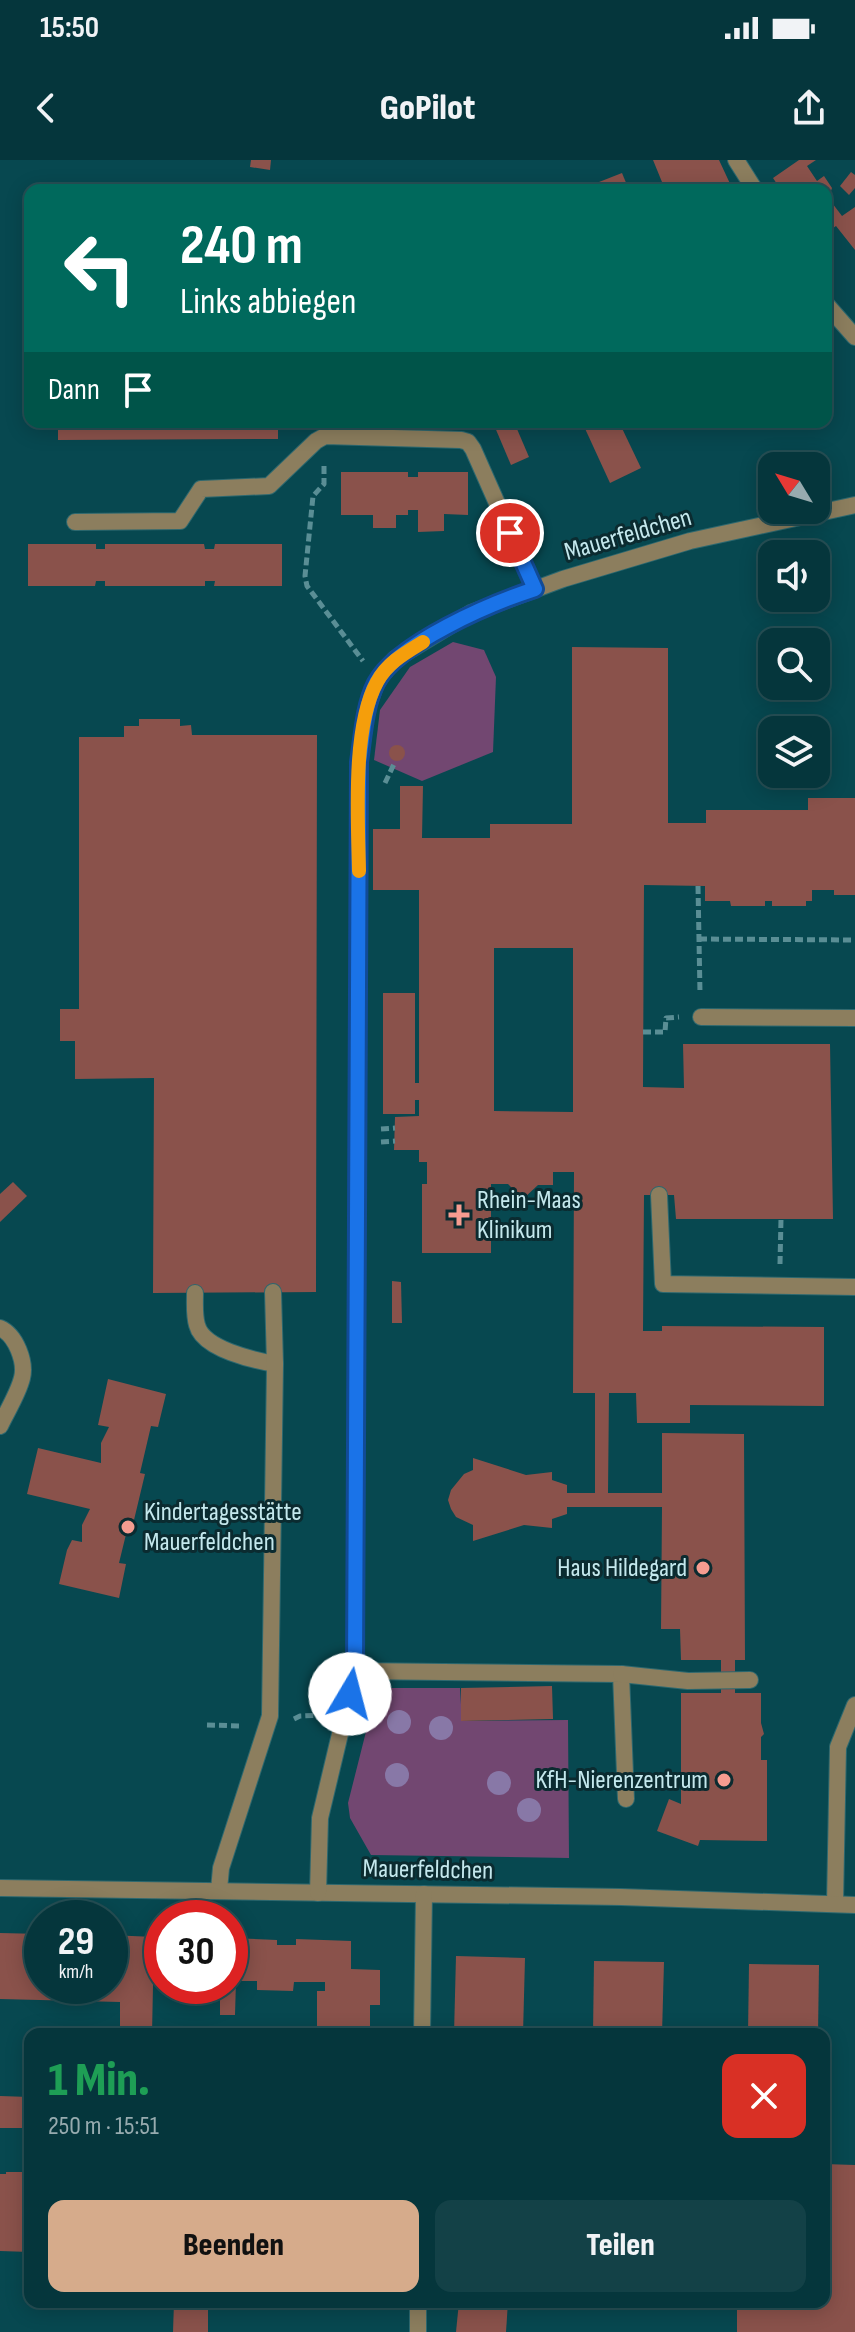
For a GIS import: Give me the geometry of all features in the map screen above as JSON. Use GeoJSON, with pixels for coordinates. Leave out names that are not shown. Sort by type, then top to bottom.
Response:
{"type":"FeatureCollection","features":[{"type":"Feature","properties":{"kind":"street"},"geometry":{"type":"LineString","coordinates":[[736,160],[751,184]]}},
{"type":"Feature","properties":{"kind":"street"},"geometry":{"type":"LineString","coordinates":[[832,311],[855,337]]}},
{"type":"Feature","properties":{"kind":"street"},"geometry":{"type":"LineString","coordinates":[[75,522],[180,521],[201,489],[269,486],[325,436],[461,440],[468,442],[473,449],[535,589]]}},
{"type":"Feature","properties":{"kind":"street","name":"Mauerfeldchen"},"geometry":{"type":"LineString","coordinates":[[318,1893],[320,1818],[355,1671],[359,762],[367,708],[377,681],[395,659],[471,613],[535,589],[690,541],[855,505]]}},
{"type":"Feature","properties":{"kind":"street"},"geometry":{"type":"LineString","coordinates":[[701,1017],[855,1018]]}},
{"type":"Feature","properties":{"kind":"street"},"geometry":{"type":"LineString","coordinates":[[659,1195],[663,1284],[855,1287]]}},
{"type":"Feature","properties":{"kind":"street"},"geometry":{"type":"LineString","coordinates":[[219,1890],[221,1868],[270,1716],[275,1364],[273,1292]]}},
{"type":"Feature","properties":{"kind":"street"},"geometry":{"type":"LineString","coordinates":[[195,1293],[197,1327],[205,1338],[227,1351],[275,1364]]}},
{"type":"Feature","properties":{"kind":"street"},"geometry":{"type":"LineString","coordinates":[[0,1328],[6,1330],[19,1350],[22,1378],[0,1426]]}},
{"type":"Feature","properties":{"kind":"street"},"geometry":{"type":"LineString","coordinates":[[355,1671],[621,1674],[688,1681],[750,1680]]}},
{"type":"Feature","properties":{"kind":"street"},"geometry":{"type":"LineString","coordinates":[[621,1674],[626,1799]]}},
{"type":"Feature","properties":{"kind":"street"},"geometry":{"type":"LineString","coordinates":[[835,1904],[838,1747],[855,1705]]}},
{"type":"Feature","properties":{"kind":"street","name":"Mauerfeldchen"},"geometry":{"type":"LineString","coordinates":[[0,1888],[424,1894],[855,1905]]}},
{"type":"Feature","properties":{"kind":"street"},"geometry":{"type":"LineString","coordinates":[[422,2028],[424,1894]]}},
{"type":"Feature","properties":{"kind":"street"},"geometry":{"type":"LineString","coordinates":[[418,2308],[418,2332]]}},
{"type":"Feature","properties":{"kind":"path"},"geometry":{"type":"LineString","coordinates":[[325,436],[324,484],[313,496],[305,576],[307,586],[377,681]]}},
{"type":"Feature","properties":{"kind":"path"},"geometry":{"type":"LineString","coordinates":[[698,886],[701,1017]]}},
{"type":"Feature","properties":{"kind":"path"},"geometry":{"type":"LineString","coordinates":[[699,939],[855,940]]}},
{"type":"Feature","properties":{"kind":"path"},"geometry":{"type":"LineString","coordinates":[[643,1032],[665,1032],[666,1018],[677,1018]]}},
{"type":"Feature","properties":{"kind":"path"},"geometry":{"type":"LineString","coordinates":[[380,1129],[395,1128]]}},
{"type":"Feature","properties":{"kind":"path"},"geometry":{"type":"LineString","coordinates":[[380,1142],[395,1141]]}},
{"type":"Feature","properties":{"kind":"path"},"geometry":{"type":"LineString","coordinates":[[780,1285],[781,1219]]}},
{"type":"Feature","properties":{"kind":"path"},"geometry":{"type":"LineString","coordinates":[[207,1725],[276,1728],[300,1716],[344,1716]]}},
{"type":"Feature","properties":{"kind":"shaded area"},"geometry":{"type":"Polygon","coordinates":[[[453,642],[484,650],[496,677],[493,752],[422,781],[374,760],[380,710],[410,667],[453,642]]]}},
{"type":"Feature","properties":{"kind":"shaded area"},"geometry":{"type":"Polygon","coordinates":[[[377,1688],[460,1688],[462,1721],[568,1720],[569,1858],[371,1855],[350,1818],[348,1803],[377,1688]]]}},
{"type":"Feature","properties":{"kind":"building"},"geometry":{"type":"Polygon","coordinates":[[[251,160],[271,160],[270,170],[250,167],[251,160]]]}},
{"type":"Feature","properties":{"kind":"building"},"geometry":{"type":"Polygon","coordinates":[[[653,160],[719,160],[730,184],[659,184],[662,182],[653,160]]]}},
{"type":"Feature","properties":{"kind":"building"},"geometry":{"type":"Polygon","coordinates":[[[799,160],[816,160],[807,166],[817,181],[824,176],[829,184],[777,184],[773,178],[799,160]]]}},
{"type":"Feature","properties":{"kind":"building"},"geometry":{"type":"Polygon","coordinates":[[[851,172],[855,175],[855,188],[849,195],[840,186],[851,172]]]}},
{"type":"Feature","properties":{"kind":"building"},"geometry":{"type":"Polygon","coordinates":[[[622,173],[627,184],[600,184],[622,173]]]}},
{"type":"Feature","properties":{"kind":"building"},"geometry":{"type":"Polygon","coordinates":[[[832,203],[842,216],[855,207],[855,250],[836,226],[832,229],[832,203]]]}},
{"type":"Feature","properties":{"kind":"building"},"geometry":{"type":"Polygon","coordinates":[[[58,428],[278,428],[278,439],[58,440],[58,428]]]}},
{"type":"Feature","properties":{"kind":"building"},"geometry":{"type":"Polygon","coordinates":[[[495,428],[517,428],[529,457],[511,465],[495,428]]]}},
{"type":"Feature","properties":{"kind":"building"},"geometry":{"type":"Polygon","coordinates":[[[585,428],[622,428],[641,468],[610,483],[585,428]]]}},
{"type":"Feature","properties":{"kind":"building"},"geometry":{"type":"Polygon","coordinates":[[[341,472],[408,472],[408,477],[418,477],[418,472],[468,472],[468,515],[444,514],[444,531],[418,532],[418,510],[408,510],[408,515],[396,515],[396,528],[373,528],[373,515],[341,515],[341,472]]]}},
{"type":"Feature","properties":{"kind":"building"},"geometry":{"type":"Polygon","coordinates":[[[28,544],[96,544],[96,549],[105,549],[105,544],[204,544],[205,549],[214,549],[215,544],[282,544],[282,586],[214,586],[215,581],[205,581],[205,586],[105,586],[105,581],[96,581],[95,586],[28,586],[28,544]]]}},
{"type":"Feature","properties":{"kind":"building"},"geometry":{"type":"Polygon","coordinates":[[[572,647],[668,648],[668,823],[706,823],[706,810],[808,810],[808,798],[855,798],[855,895],[834,895],[834,890],[812,890],[812,901],[806,901],[806,906],[772,906],[772,901],[765,901],[765,906],[731,906],[730,901],[705,901],[705,886],[644,885],[643,1087],[684,1088],[683,1044],[830,1044],[833,1219],[676,1219],[674,1195],[644,1195],[643,1331],[662,1331],[662,1326],[824,1327],[824,1406],[690,1405],[690,1423],[637,1423],[636,1393],[609,1393],[608,1493],[662,1493],[662,1433],[744,1434],[745,1660],[735,1660],[735,1693],[761,1693],[764,1734],[761,1737],[761,1760],[767,1760],[767,1841],[700,1840],[698,1846],[657,1831],[669,1799],[681,1804],[681,1693],[721,1693],[721,1660],[681,1660],[680,1629],[661,1629],[662,1507],[567,1507],[567,1514],[552,1519],[552,1528],[524,1525],[473,1541],[473,1525],[456,1517],[448,1500],[451,1490],[464,1474],[473,1470],[473,1458],[526,1475],[552,1472],[552,1480],[567,1485],[567,1493],[595,1493],[595,1393],[573,1393],[574,1172],[553,1172],[553,1185],[538,1185],[523,1199],[508,1184],[491,1184],[491,1253],[422,1253],[422,1184],[427,1184],[427,1162],[419,1162],[419,1150],[394,1150],[395,1117],[419,1116],[419,1100],[415,1100],[415,1114],[383,1114],[383,993],[415,993],[415,1083],[419,1083],[419,890],[373,890],[373,829],[400,829],[400,786],[423,786],[422,838],[490,838],[490,824],[572,824],[572,647]],[[494,948],[494,1111],[573,1112],[573,948],[494,948]]]}},
{"type":"Feature","properties":{"kind":"building"},"geometry":{"type":"Polygon","coordinates":[[[139,719],[180,719],[180,726],[191,725],[192,735],[317,735],[316,1292],[153,1293],[154,1078],[75,1079],[75,1041],[60,1041],[60,1009],[79,1009],[79,737],[124,737],[124,726],[139,726],[139,719]]]}},
{"type":"Feature","properties":{"kind":"building"},"geometry":{"type":"Polygon","coordinates":[[[394,745],[400,745],[405,753],[403,759],[394,761],[389,756],[389,750],[394,745]]]}},
{"type":"Feature","properties":{"kind":"building"},"geometry":{"type":"Polygon","coordinates":[[[13,1182],[27,1196],[0,1222],[0,1194],[13,1182]]]}},
{"type":"Feature","properties":{"kind":"building"},"geometry":{"type":"Polygon","coordinates":[[[392,1281],[401,1282],[402,1323],[392,1323],[392,1281]]]}},
{"type":"Feature","properties":{"kind":"building"},"geometry":{"type":"Polygon","coordinates":[[[108,1379],[166,1394],[158,1427],[151,1426],[140,1473],[145,1474],[119,1563],[126,1564],[119,1598],[59,1584],[67,1550],[72,1540],[82,1542],[82,1525],[90,1509],[27,1494],[38,1448],[101,1463],[101,1443],[109,1427],[98,1425],[108,1379]]]}},
{"type":"Feature","properties":{"kind":"building"},"geometry":{"type":"Polygon","coordinates":[[[552,1686],[553,1719],[461,1721],[461,1688],[552,1686]]]}},
{"type":"Feature","properties":{"kind":"building"},"geometry":{"type":"Polygon","coordinates":[[[0,1933],[24,1934],[24,2000],[0,1999],[0,1933]]]}},
{"type":"Feature","properties":{"kind":"building"},"geometry":{"type":"Polygon","coordinates":[[[128,1936],[144,1937],[144,2004],[153,2004],[152,2028],[120,2028],[120,2004],[128,2004],[128,1936]]]}},
{"type":"Feature","properties":{"kind":"building"},"geometry":{"type":"Polygon","coordinates":[[[248,1939],[277,1940],[277,1945],[296,1945],[296,1939],[351,1941],[351,1969],[380,1970],[380,2005],[370,2005],[370,2028],[317,2028],[317,1991],[325,1991],[325,1982],[294,1982],[293,1991],[257,1990],[257,1981],[248,1981],[248,1939]]]}},
{"type":"Feature","properties":{"kind":"building"},"geometry":{"type":"Polygon","coordinates":[[[456,1956],[525,1958],[523,2028],[454,2028],[456,1956]]]}},
{"type":"Feature","properties":{"kind":"building"},"geometry":{"type":"Polygon","coordinates":[[[594,1961],[664,1962],[662,2028],[593,2028],[594,1961]]]}},
{"type":"Feature","properties":{"kind":"building"},"geometry":{"type":"Polygon","coordinates":[[[749,1964],[819,1965],[818,2028],[748,2028],[749,1964]]]}},
{"type":"Feature","properties":{"kind":"building"},"geometry":{"type":"Polygon","coordinates":[[[220,2004],[235,2004],[235,2015],[220,2015],[220,2004]]]}},
{"type":"Feature","properties":{"kind":"building"},"geometry":{"type":"Polygon","coordinates":[[[0,2096],[24,2097],[24,2128],[0,2128],[0,2096]]]}},
{"type":"Feature","properties":{"kind":"building"},"geometry":{"type":"Polygon","coordinates":[[[830,2164],[855,2165],[855,2332],[737,2332],[737,2308],[830,2308],[830,2164]]]}},
{"type":"Feature","properties":{"kind":"building"},"geometry":{"type":"Polygon","coordinates":[[[24,2172],[24,2252],[0,2251],[0,2174],[24,2172]]]}},
{"type":"Feature","properties":{"kind":"building"},"geometry":{"type":"Polygon","coordinates":[[[174,2308],[208,2308],[208,2332],[173,2332],[174,2308]]]}},
{"type":"Feature","properties":{"kind":"building"},"geometry":{"type":"Polygon","coordinates":[[[458,2308],[508,2308],[506,2332],[456,2332],[458,2308]]]}},
{"type":"Feature","properties":{"kind":"slow traffic"},"geometry":{"type":"LineString","coordinates":[[359,871],[359,762],[367,708],[377,681],[395,659],[423,642]]}},
{"type":"Feature","properties":{"kind":"place","name":"Rhein-Maas Klinikum"},"geometry":{"type":"Point","coordinates":[459,1215]}},
{"type":"Feature","properties":{"kind":"place","name":"Kindertagesstätte Mauerfeldchen"},"geometry":{"type":"Point","coordinates":[128,1527]}},
{"type":"Feature","properties":{"kind":"place","name":"Haus Hildegard"},"geometry":{"type":"Point","coordinates":[703,1568]}},
{"type":"Feature","properties":{"kind":"place","name":"KfH-Nierenzentrum"},"geometry":{"type":"Point","coordinates":[724,1780]}},
{"type":"Feature","properties":{"kind":"route"},"geometry":{"type":"LineString","coordinates":[[350,1694],[355,1671],[359,762],[367,708],[377,681],[395,659],[471,613],[535,589],[510,533]]}}]}
